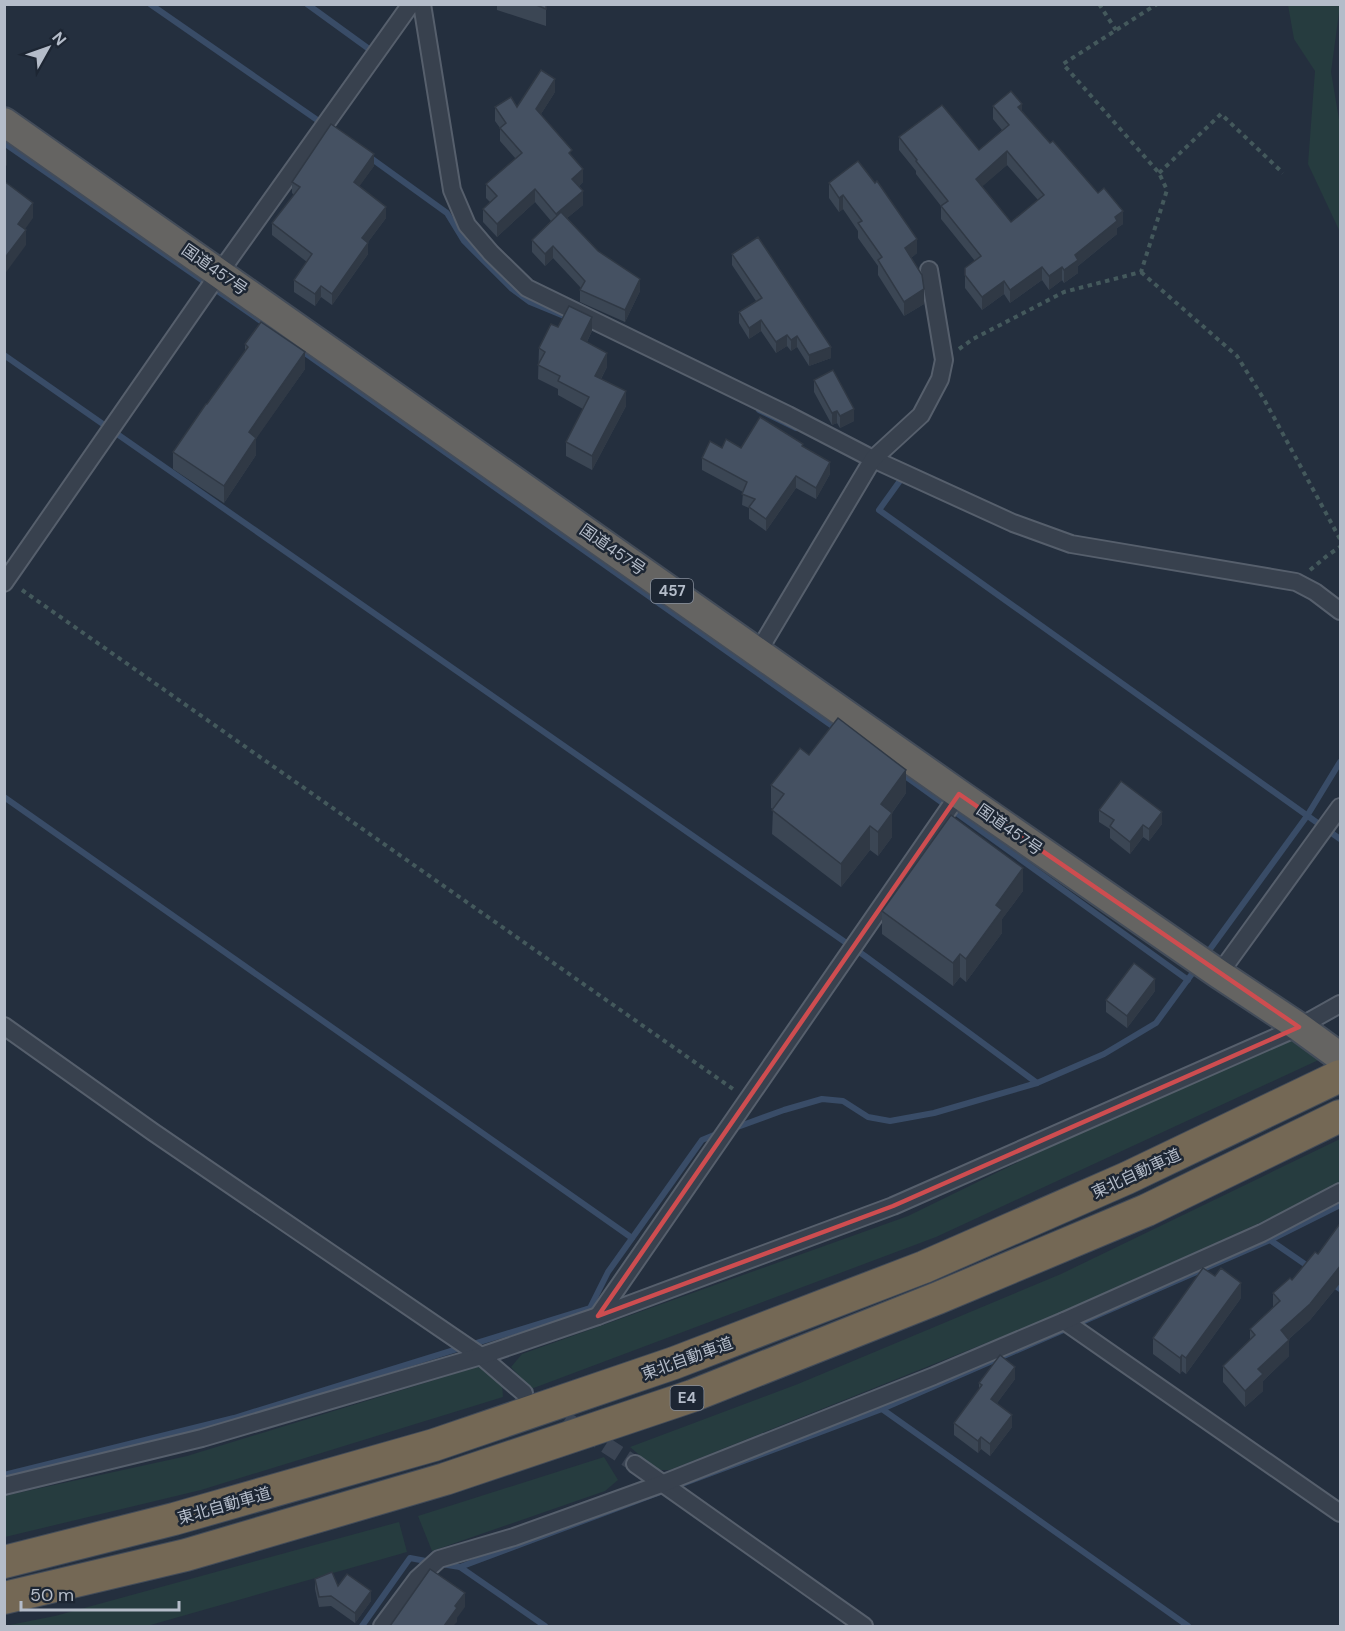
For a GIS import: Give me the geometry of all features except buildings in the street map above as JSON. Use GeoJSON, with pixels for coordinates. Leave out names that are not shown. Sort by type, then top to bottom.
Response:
{"type":"FeatureCollection","features":[{"type":"Feature","properties":{"kind":"highway","name":"国道457号"},"geometry":{"type":"LineString","coordinates":[[4,122],[959,794],[1341,1057]]}},
{"type":"Feature","properties":{"kind":"highway","name":"東北自動車道"},"geometry":{"type":"LineString","coordinates":[[4,1562],[174,1519],[434,1445],[674,1364],[924,1267],[1126,1178],[1332,1080]]}},
{"type":"Feature","properties":{"kind":"highway","name":"E4"},"geometry":{"type":"LineString","coordinates":[[4,1598],[186,1555],[445,1479],[692,1396],[927,1303],[1147,1210],[1341,1116]]}},
{"type":"Feature","properties":{"kind":"street"},"geometry":{"type":"LineString","coordinates":[[6,581],[220,272],[411,4]]}},
{"type":"Feature","properties":{"kind":"street"},"geometry":{"type":"LineString","coordinates":[[422,4],[452,190],[467,225],[491,253],[527,288],[873,459],[1013,523],[1071,544],[1296,582],[1315,592],[1341,611]]}},
{"type":"Feature","properties":{"kind":"street"},"geometry":{"type":"LineString","coordinates":[[758,652],[873,459],[921,416],[940,379],[944,360],[929,270]]}},
{"type":"Feature","properties":{"kind":"street"},"geometry":{"type":"LineString","coordinates":[[598,1316],[959,794]]}},
{"type":"Feature","properties":{"kind":"street"},"geometry":{"type":"LineString","coordinates":[[1219,974],[1341,807]]}},
{"type":"Feature","properties":{"kind":"street"},"geometry":{"type":"LineString","coordinates":[[4,1486],[202,1438],[481,1356],[598,1316],[893,1206],[1299,1027],[1341,1004]]}},
{"type":"Feature","properties":{"kind":"street"},"geometry":{"type":"LineString","coordinates":[[4,1026],[172,1145],[481,1356],[524,1393]]}},
{"type":"Feature","properties":{"kind":"street"},"geometry":{"type":"LineString","coordinates":[[382,1626],[417,1579],[439,1559],[514,1537],[664,1483],[934,1376],[1262,1233],[1341,1192]]}},
{"type":"Feature","properties":{"kind":"street"},"geometry":{"type":"LineString","coordinates":[[1064,1321],[1341,1513]]}},
{"type":"Feature","properties":{"kind":"street"},"geometry":{"type":"LineString","coordinates":[[635,1464],[864,1626]]}},
{"type":"Feature","properties":{"kind":"path"},"geometry":{"type":"LineString","coordinates":[[1099,4],[1116,30]]}},
{"type":"Feature","properties":{"kind":"path"},"geometry":{"type":"LineString","coordinates":[[1141,272],[1167,190],[1159,173],[1062,64],[1157,4]]}},
{"type":"Feature","properties":{"kind":"path"},"geometry":{"type":"LineString","coordinates":[[1159,173],[1221,114],[1283,173]]}},
{"type":"Feature","properties":{"kind":"path"},"geometry":{"type":"LineString","coordinates":[[944,360],[974,339],[1064,292],[1141,272]]}},
{"type":"Feature","properties":{"kind":"path"},"geometry":{"type":"LineString","coordinates":[[1141,272],[1237,356],[1265,401],[1341,539]]}},
{"type":"Feature","properties":{"kind":"path"},"geometry":{"type":"LineString","coordinates":[[1296,582],[1341,547]]}},
{"type":"Feature","properties":{"kind":"path"},"geometry":{"type":"LineString","coordinates":[[6,581],[748,1100]]}},
{"type":"Feature","properties":{"kind":"highlighted area"},"geometry":{"type":"Polygon","coordinates":[[[959,794],[1299,1027],[893,1206],[598,1316],[959,794]]]}},
{"type":"Feature","properties":{"kind":"green space"},"geometry":{"type":"Polygon","coordinates":[[[1288,5],[1340,5],[1331,72],[1340,125],[1340,232],[1308,164],[1315,71],[1294,39],[1288,5]]]}},
{"type":"Feature","properties":{"kind":"green space"},"geometry":{"type":"Polygon","coordinates":[[[1293,1041],[1325,1057],[936,1237],[531,1389],[511,1367],[522,1354],[908,1216],[1260,1044],[1293,1041]]]}},
{"type":"Feature","properties":{"kind":"green space"},"geometry":{"type":"Polygon","coordinates":[[[1340,1139],[1340,1183],[1279,1214],[1056,1315],[670,1470],[657,1470],[630,1447],[798,1384],[1061,1274],[1340,1139]]]}},
{"type":"Feature","properties":{"kind":"green space"},"geometry":{"type":"Polygon","coordinates":[[[480,1366],[502,1383],[503,1397],[201,1490],[5,1537],[4,1496],[187,1456],[480,1366]]]}},
{"type":"Feature","properties":{"kind":"green space"},"geometry":{"type":"Polygon","coordinates":[[[604,1457],[618,1480],[605,1491],[432,1551],[418,1516],[604,1457]]]}},
{"type":"Feature","properties":{"kind":"green space"},"geometry":{"type":"Polygon","coordinates":[[[399,1522],[407,1552],[147,1626],[5,1626],[55,1616],[399,1522]]]}},
{"type":"Feature","properties":{"kind":"waterway"},"geometry":{"type":"LineString","coordinates":[[150,4],[323,124]]}},
{"type":"Feature","properties":{"kind":"waterway"},"geometry":{"type":"LineString","coordinates":[[307,4],[369,49]]}},
{"type":"Feature","properties":{"kind":"waterway"},"geometry":{"type":"LineString","coordinates":[[4,143],[268,326]]}},
{"type":"Feature","properties":{"kind":"waterway"},"geometry":{"type":"LineString","coordinates":[[368,156],[447,213],[464,241],[511,288],[530,302],[569,318]]}},
{"type":"Feature","properties":{"kind":"waterway"},"geometry":{"type":"LineString","coordinates":[[298,348],[838,730]]}},
{"type":"Feature","properties":{"kind":"waterway"},"geometry":{"type":"LineString","coordinates":[[4,355],[865,956],[1037,1083]]}},
{"type":"Feature","properties":{"kind":"waterway"},"geometry":{"type":"LineString","coordinates":[[759,410],[796,428]]}},
{"type":"Feature","properties":{"kind":"waterway"},"geometry":{"type":"LineString","coordinates":[[897,476],[902,478],[879,510],[1340,839]]}},
{"type":"Feature","properties":{"kind":"waterway"},"geometry":{"type":"LineString","coordinates":[[1205,956],[1307,816],[1340,762]]}},
{"type":"Feature","properties":{"kind":"waterway"},"geometry":{"type":"LineString","coordinates":[[901,773],[1188,980]]}},
{"type":"Feature","properties":{"kind":"waterway"},"geometry":{"type":"LineString","coordinates":[[4,797],[632,1238]]}},
{"type":"Feature","properties":{"kind":"waterway"},"geometry":{"type":"LineString","coordinates":[[732,1129],[822,1099],[843,1101],[868,1117],[890,1121],[934,1113],[1037,1083],[1104,1054],[1156,1023],[1197,967]]}},
{"type":"Feature","properties":{"kind":"waterway"},"geometry":{"type":"LineString","coordinates":[[4,1475],[234,1418],[590,1308],[608,1272],[702,1140],[719,1133]]}},
{"type":"Feature","properties":{"kind":"waterway"},"geometry":{"type":"LineString","coordinates":[[882,1409],[1270,1240],[1340,1205]]}},
{"type":"Feature","properties":{"kind":"waterway"},"geometry":{"type":"LineString","coordinates":[[1270,1240],[1312,1269]]}},
{"type":"Feature","properties":{"kind":"waterway"},"geometry":{"type":"LineString","coordinates":[[1330,1282],[1340,1289]]}},
{"type":"Feature","properties":{"kind":"waterway"},"geometry":{"type":"LineString","coordinates":[[460,1567],[882,1409],[1188,1626]]}},
{"type":"Feature","properties":{"kind":"waterway"},"geometry":{"type":"LineString","coordinates":[[362,1626],[410,1558],[431,1562]]}},
{"type":"Feature","properties":{"kind":"waterway"},"geometry":{"type":"LineString","coordinates":[[441,1564],[460,1567],[545,1626]]}},
{"type":"Feature","properties":{"kind":"tunnel"},"geometry":{"type":"LineString","coordinates":[[545,1406],[635,1464]]}}]}
